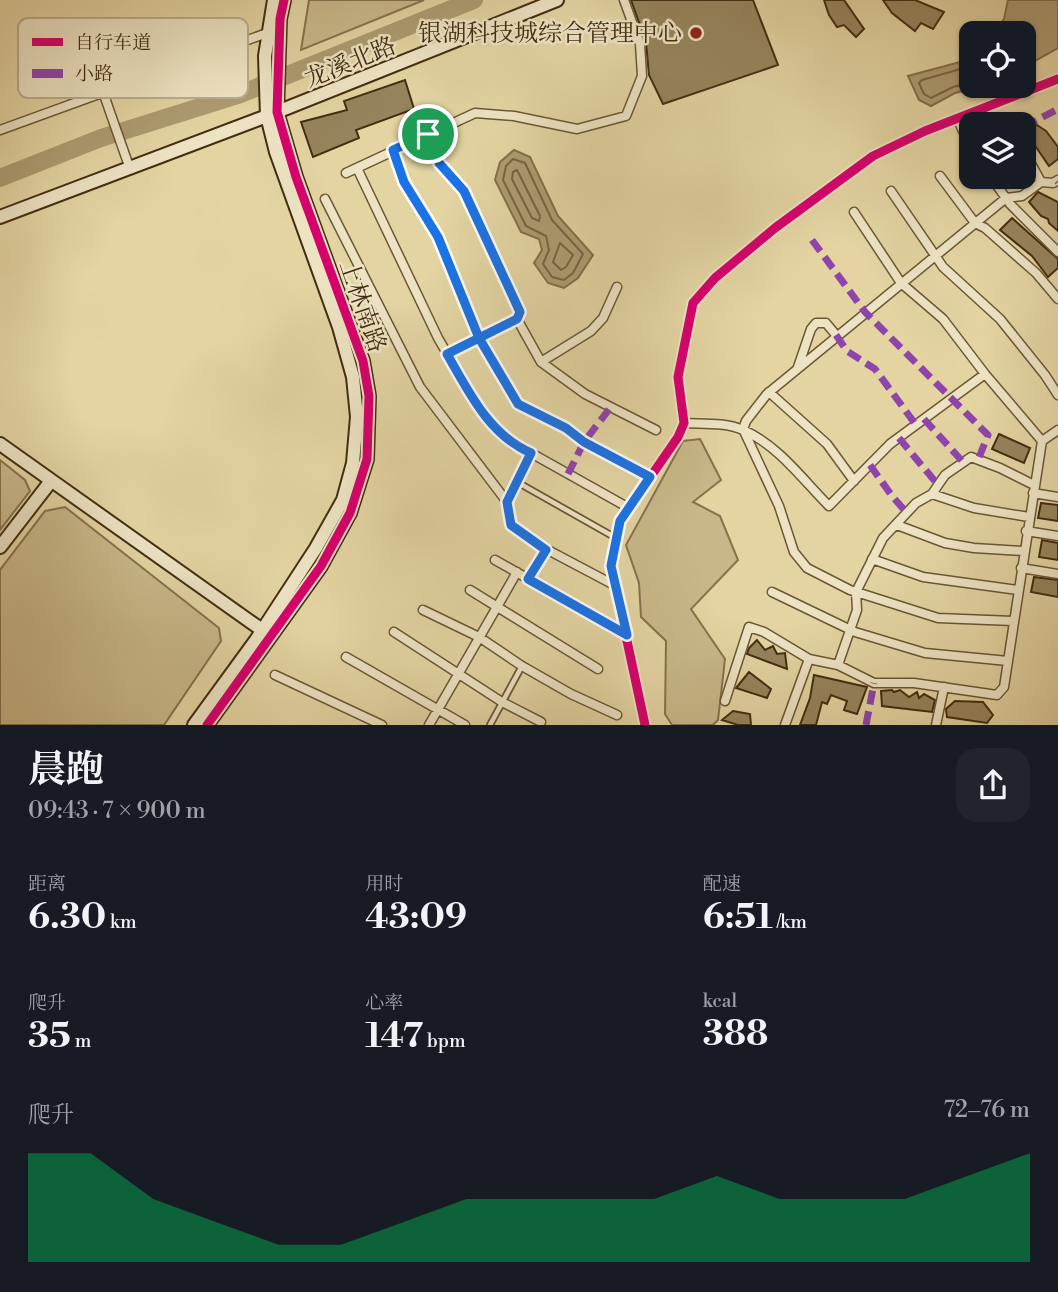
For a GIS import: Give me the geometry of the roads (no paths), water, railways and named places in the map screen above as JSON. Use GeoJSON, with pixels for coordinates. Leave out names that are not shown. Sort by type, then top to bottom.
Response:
{"type":"FeatureCollection","features":[{"type":"Feature","properties":{"kind":"street"},"geometry":{"type":"LineString","coordinates":[[272,114],[265,56],[274,0]]}},
{"type":"Feature","properties":{"kind":"street"},"geometry":{"type":"LineString","coordinates":[[271,97],[284,0]]}},
{"type":"Feature","properties":{"kind":"street","name":"龙溪北路"},"geometry":{"type":"LineString","coordinates":[[0,217],[272,114],[557,0]]}},
{"type":"Feature","properties":{"kind":"street"},"geometry":{"type":"LineString","coordinates":[[346,173],[475,113],[514,116],[577,129],[626,116],[642,76],[640,44],[624,0]]}},
{"type":"Feature","properties":{"kind":"street"},"geometry":{"type":"LineString","coordinates":[[248,40],[267,33]]}},
{"type":"Feature","properties":{"kind":"street"},"geometry":{"type":"LineString","coordinates":[[645,725],[611,566],[620,521],[678,437],[684,423],[678,377],[693,303],[715,278],[775,228],[873,156],[957,118],[1058,79]]}},
{"type":"Feature","properties":{"kind":"street"},"geometry":{"type":"LineString","coordinates":[[0,130],[95,98]]}},
{"type":"Feature","properties":{"kind":"street"},"geometry":{"type":"LineString","coordinates":[[105,98],[130,169]]}},
{"type":"Feature","properties":{"kind":"street","name":"上林南路"},"geometry":{"type":"LineString","coordinates":[[194,725],[316,548],[343,500],[353,463],[357,416],[354,377],[339,327],[276,152],[272,114]]}},
{"type":"Feature","properties":{"kind":"street","name":"上林南路"},"geometry":{"type":"LineString","coordinates":[[207,725],[321,566],[350,513],[367,459],[369,396],[363,361],[272,114]]}},
{"type":"Feature","properties":{"kind":"street"},"geometry":{"type":"LineString","coordinates":[[957,118],[959,122]]}},
{"type":"Feature","properties":{"kind":"street"},"geometry":{"type":"LineString","coordinates":[[428,134],[439,163],[464,191],[470,202],[520,312],[517,319],[447,354]]}},
{"type":"Feature","properties":{"kind":"street"},"geometry":{"type":"LineString","coordinates":[[393,150],[404,182],[438,237],[479,338],[518,404],[566,428],[584,442],[650,477]]}},
{"type":"Feature","properties":{"kind":"street"},"geometry":{"type":"LineString","coordinates":[[357,168],[447,354],[480,410],[513,445],[629,508]]}},
{"type":"Feature","properties":{"kind":"street"},"geometry":{"type":"LineString","coordinates":[[1036,173],[1041,182]]}},
{"type":"Feature","properties":{"kind":"street"},"geometry":{"type":"LineString","coordinates":[[940,176],[975,223],[985,228],[1035,273],[1058,299]]}},
{"type":"Feature","properties":{"kind":"street"},"geometry":{"type":"LineString","coordinates":[[1013,621],[938,618],[856,592],[807,568],[794,552],[779,506],[743,429],[746,421],[769,392],[1006,198],[1022,196],[1041,182],[1053,183],[1058,180]]}},
{"type":"Feature","properties":{"kind":"street"},"geometry":{"type":"LineString","coordinates":[[1000,189],[1058,252]]}},
{"type":"Feature","properties":{"kind":"street"},"geometry":{"type":"LineString","coordinates":[[891,191],[943,267],[1000,319],[1058,395]]}},
{"type":"Feature","properties":{"kind":"street"},"geometry":{"type":"LineString","coordinates":[[326,199],[420,387],[507,502],[511,525],[546,550],[615,586]]}},
{"type":"Feature","properties":{"kind":"street"},"geometry":{"type":"LineString","coordinates":[[854,212],[901,283],[943,319],[1042,441]]}},
{"type":"Feature","properties":{"kind":"street"},"geometry":{"type":"LineString","coordinates":[[541,362],[591,331],[603,318],[617,287]]}},
{"type":"Feature","properties":{"kind":"street"},"geometry":{"type":"LineString","coordinates":[[517,319],[541,362],[585,394],[656,430]]}},
{"type":"Feature","properties":{"kind":"street"},"geometry":{"type":"LineString","coordinates":[[798,368],[811,329],[816,323],[826,323],[836,335]]}},
{"type":"Feature","properties":{"kind":"street"},"geometry":{"type":"LineString","coordinates":[[684,423],[743,429],[775,450],[829,506],[890,444],[985,374]]}},
{"type":"Feature","properties":{"kind":"street"},"geometry":{"type":"LineString","coordinates":[[769,392],[827,444],[854,481]]}},
{"type":"Feature","properties":{"kind":"street"},"geometry":{"type":"LineString","coordinates":[[725,702],[749,627],[764,632],[809,659],[838,665],[874,683],[914,683],[997,695],[1004,687],[1042,441],[1058,430]]}},
{"type":"Feature","properties":{"kind":"street"},"geometry":{"type":"LineString","coordinates":[[0,444],[262,630]]}},
{"type":"Feature","properties":{"kind":"street"},"geometry":{"type":"LineString","coordinates":[[838,665],[857,610],[856,592],[883,538],[916,503],[932,494],[945,475],[971,457],[1000,468],[1033,489],[1058,497]]}},
{"type":"Feature","properties":{"kind":"street"},"geometry":{"type":"LineString","coordinates":[[0,547],[51,481]]}},
{"type":"Feature","properties":{"kind":"street"},"geometry":{"type":"LineString","coordinates":[[932,494],[974,508],[1029,517]]}},
{"type":"Feature","properties":{"kind":"street"},"geometry":{"type":"LineString","coordinates":[[897,525],[955,545],[1024,551]]}},
{"type":"Feature","properties":{"kind":"street"},"geometry":{"type":"LineString","coordinates":[[1026,531],[1058,536]]}},
{"type":"Feature","properties":{"kind":"street"},"geometry":{"type":"LineString","coordinates":[[872,559],[923,577],[1018,590]]}},
{"type":"Feature","properties":{"kind":"street"},"geometry":{"type":"LineString","coordinates":[[495,560],[627,635]]}},
{"type":"Feature","properties":{"kind":"street"},"geometry":{"type":"LineString","coordinates":[[1021,568],[1058,574]]}},
{"type":"Feature","properties":{"kind":"street"},"geometry":{"type":"LineString","coordinates":[[429,725],[517,572]]}},
{"type":"Feature","properties":{"kind":"street"},"geometry":{"type":"LineString","coordinates":[[470,590],[598,669]]}},
{"type":"Feature","properties":{"kind":"street"},"geometry":{"type":"LineString","coordinates":[[772,592],[849,629],[925,653],[1007,661]]}},
{"type":"Feature","properties":{"kind":"street"},"geometry":{"type":"LineString","coordinates":[[423,610],[480,638],[571,694],[617,715]]}},
{"type":"Feature","properties":{"kind":"street"},"geometry":{"type":"LineString","coordinates":[[394,632],[502,702],[541,722]]}},
{"type":"Feature","properties":{"kind":"street"},"geometry":{"type":"LineString","coordinates":[[346,657],[465,725]]}},
{"type":"Feature","properties":{"kind":"street"},"geometry":{"type":"LineString","coordinates":[[785,725],[809,659]]}},
{"type":"Feature","properties":{"kind":"street"},"geometry":{"type":"LineString","coordinates":[[275,675],[383,725]]}},
{"type":"Feature","properties":{"kind":"street"},"geometry":{"type":"LineString","coordinates":[[936,725],[944,687]]}},
{"type":"Feature","properties":{"kind":"lane"},"geometry":{"type":"LineString","coordinates":[[507,502],[531,453]]}},
{"type":"Feature","properties":{"kind":"lane"},"geometry":{"type":"LineString","coordinates":[[517,482],[617,539]]}},
{"type":"Feature","properties":{"kind":"lane"},"geometry":{"type":"LineString","coordinates":[[528,579],[546,550]]}},
{"type":"Feature","properties":{"kind":"lane"},"geometry":{"type":"LineString","coordinates":[[490,725],[522,666]]}},
{"type":"Feature","properties":{"kind":"water"},"geometry":{"type":"Polygon","coordinates":[[[1008,0],[1058,0],[1058,48],[1036,60],[1036,21],[1002,21],[1008,0]]]}},
{"type":"Feature","properties":{"kind":"water"},"geometry":{"type":"Polygon","coordinates":[[[959,62],[959,92],[931,106],[919,100],[908,76],[959,62]]]}},
{"type":"Feature","properties":{"kind":"water"},"geometry":{"type":"Polygon","coordinates":[[[514,150],[530,157],[558,216],[593,255],[578,278],[564,288],[548,283],[534,263],[542,250],[539,239],[521,232],[495,180],[500,162],[514,150]]]}},
{"type":"Feature","properties":{"kind":"waterway"},"geometry":{"type":"LineString","coordinates":[[248,91],[474,0]]}},
{"type":"Feature","properties":{"kind":"waterway"},"geometry":{"type":"LineString","coordinates":[[0,178],[101,138],[228,98]]}},
{"type":"Feature","properties":{"kind":"place","name":"银湖科技城综合管理中心"},"geometry":{"type":"Point","coordinates":[696,33]}}]}
